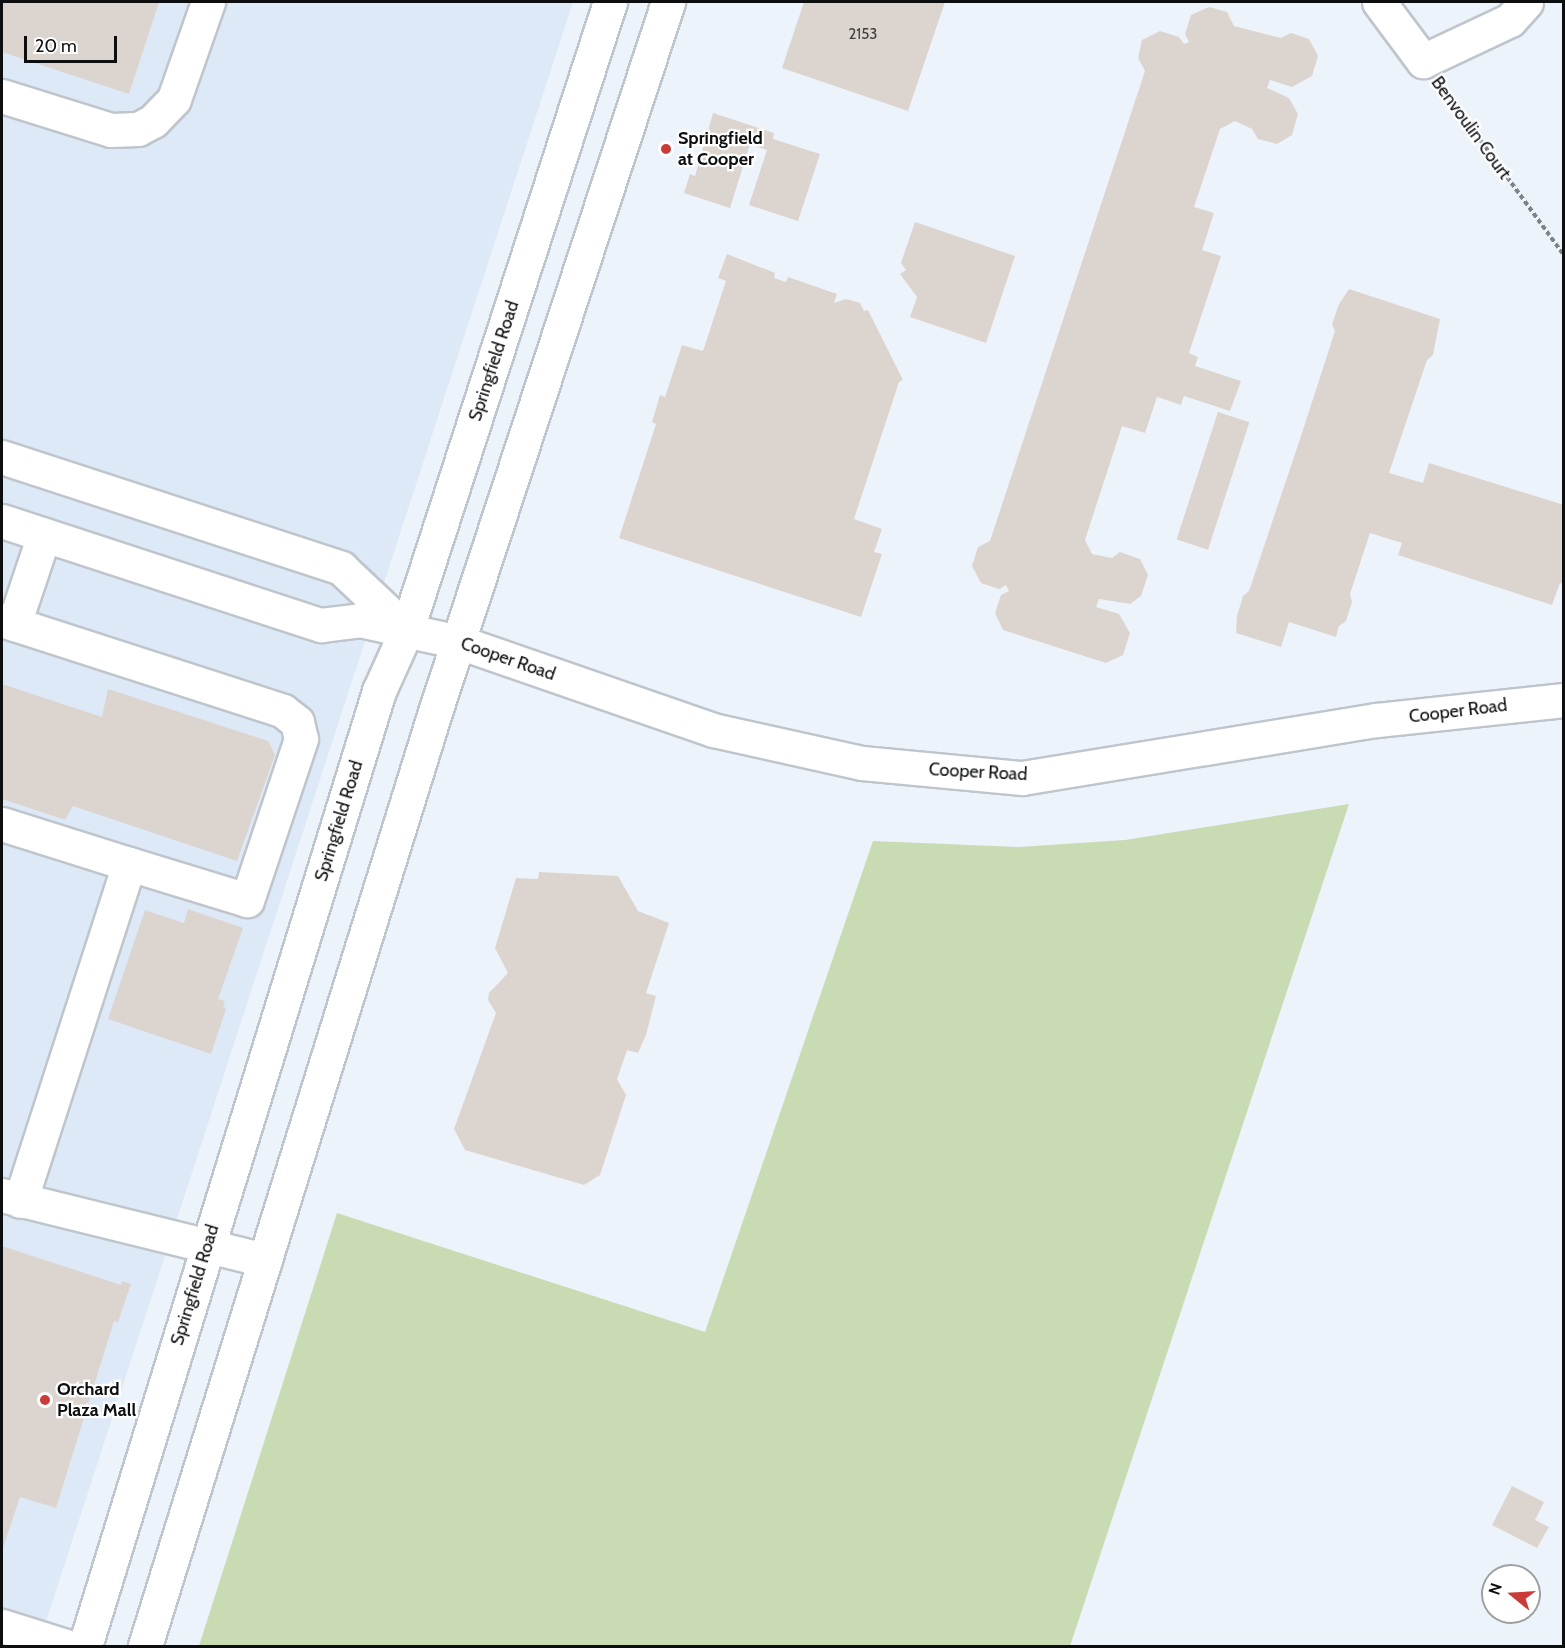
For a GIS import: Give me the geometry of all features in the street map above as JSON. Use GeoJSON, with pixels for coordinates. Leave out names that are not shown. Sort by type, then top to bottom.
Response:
{"type":"FeatureCollection","features":[{"type":"Feature","properties":{"kind":"main road"},"geometry":{"type":"LineString","coordinates":[[2,96],[111,130],[138,129],[153,121],[174,99],[208,2]]}},
{"type":"Feature","properties":{"kind":"main road","name":"Springfield Road"},"geometry":{"type":"LineString","coordinates":[[85,1647],[206,1247],[379,691],[407,629],[610,2]]}},
{"type":"Feature","properties":{"kind":"main road"},"geometry":{"type":"LineString","coordinates":[[145,1647],[459,642],[668,2]]}},
{"type":"Feature","properties":{"kind":"main road","name":"Benvoulin Court"},"geometry":{"type":"LineString","coordinates":[[1379,2],[1423,61]]}},
{"type":"Feature","properties":{"kind":"main road"},"geometry":{"type":"LineString","coordinates":[[1423,61],[1510,20],[1526,2]]}},
{"type":"Feature","properties":{"kind":"main road","name":"Cooper Road"},"geometry":{"type":"LineString","coordinates":[[2,457],[341,568],[407,629]]}},
{"type":"Feature","properties":{"kind":"main road","name":"Cooper Road"},"geometry":{"type":"LineString","coordinates":[[2,521],[321,625],[359,620],[459,642],[713,730],[862,763],[1022,778],[1377,720],[1563,700]]}},
{"type":"Feature","properties":{"kind":"main road"},"geometry":{"type":"LineString","coordinates":[[2,824],[248,900],[302,739],[297,722],[283,711],[8,622],[44,535]]}},
{"type":"Feature","properties":{"kind":"main road"},"geometry":{"type":"LineString","coordinates":[[129,864],[11,1198],[266,1260]]}},
{"type":"Feature","properties":{"kind":"main road"},"geometry":{"type":"LineString","coordinates":[[2,1626],[66,1647]]}},
{"type":"Feature","properties":{"kind":"path","name":"Benvoulin Court"},"geometry":{"type":"LineString","coordinates":[[1423,61],[1563,255]]}},
{"type":"Feature","properties":{"kind":"shaded area"},"geometry":{"type":"Polygon","coordinates":[[[2,2],[573,2],[38,1646],[2,1646],[2,2]]]}},
{"type":"Feature","properties":{"kind":"green space"},"geometry":{"type":"Polygon","coordinates":[[[1349,804],[1070,1646],[199,1646],[337,1213],[705,1332],[873,841],[1019,847],[1125,840],[1349,804]]]}},
{"type":"Feature","properties":{"kind":"building"},"geometry":{"type":"Polygon","coordinates":[[[2,2],[159,2],[129,94],[2,52],[2,2]]]}},
{"type":"Feature","properties":{"kind":"building"},"geometry":{"type":"Polygon","coordinates":[[[804,2],[945,2],[908,111],[782,68],[804,2]]]}},
{"type":"Feature","properties":{"kind":"building"},"geometry":{"type":"Polygon","coordinates":[[[1209,7],[1227,12],[1234,26],[1281,38],[1291,33],[1309,39],[1318,56],[1312,76],[1292,87],[1270,80],[1267,88],[1289,98],[1298,114],[1292,135],[1277,144],[1258,139],[1252,129],[1235,121],[1220,129],[1194,207],[1214,213],[1202,250],[1221,256],[1189,353],[1198,357],[1195,366],[1241,381],[1230,411],[1184,396],[1181,405],[1157,397],[1145,433],[1122,426],[1085,540],[1092,554],[1112,558],[1120,552],[1140,559],[1148,575],[1141,596],[1130,604],[1099,599],[1096,607],[1119,614],[1130,633],[1123,655],[1106,663],[1003,630],[995,613],[1001,595],[1009,591],[1006,585],[999,589],[981,583],[972,566],[978,547],[990,541],[1145,71],[1138,58],[1142,40],[1160,31],[1179,37],[1184,44],[1189,42],[1185,34],[1191,15],[1209,7]]]}},
{"type":"Feature","properties":{"kind":"building"},"geometry":{"type":"Polygon","coordinates":[[[713,113],[774,133],[773,139],[820,154],[798,221],[749,205],[767,150],[750,144],[730,208],[684,193],[690,174],[695,176],[713,113]]]}},
{"type":"Feature","properties":{"kind":"building"},"geometry":{"type":"Polygon","coordinates":[[[915,222],[1015,256],[986,343],[910,317],[917,297],[900,274],[906,270],[901,263],[915,222]]]}},
{"type":"Feature","properties":{"kind":"building"},"geometry":{"type":"Polygon","coordinates":[[[727,254],[775,273],[774,278],[786,282],[788,277],[837,294],[834,303],[846,299],[860,303],[864,311],[868,310],[903,380],[899,382],[854,519],[882,529],[874,552],[882,554],[861,617],[619,538],[656,424],[652,422],[660,395],[665,397],[682,345],[703,351],[726,281],[718,278],[727,254]]]}},
{"type":"Feature","properties":{"kind":"building"},"geometry":{"type":"Polygon","coordinates":[[[1349,289],[1440,319],[1433,355],[1427,360],[1389,473],[1423,483],[1429,463],[1564,505],[1564,584],[1560,583],[1552,605],[1398,555],[1402,543],[1370,533],[1350,594],[1352,602],[1346,621],[1339,626],[1336,637],[1289,622],[1281,647],[1236,633],[1237,616],[1243,596],[1249,591],[1335,331],[1332,324],[1339,304],[1349,289]]]}},
{"type":"Feature","properties":{"kind":"building"},"geometry":{"type":"Polygon","coordinates":[[[1218,412],[1249,422],[1208,550],[1177,539],[1218,412]]]}},
{"type":"Feature","properties":{"kind":"building"},"geometry":{"type":"Polygon","coordinates":[[[2,684],[102,717],[108,689],[268,741],[275,755],[237,861],[73,806],[65,820],[2,799],[2,684]]]}},
{"type":"Feature","properties":{"kind":"building"},"geometry":{"type":"Polygon","coordinates":[[[539,872],[618,876],[638,911],[669,923],[646,993],[656,996],[646,1035],[638,1053],[627,1050],[617,1079],[626,1095],[600,1175],[584,1185],[465,1150],[454,1129],[496,1013],[488,1000],[489,993],[508,973],[495,948],[516,878],[538,879],[539,872]]]}},
{"type":"Feature","properties":{"kind":"building"},"geometry":{"type":"Polygon","coordinates":[[[188,909],[243,928],[218,999],[225,1001],[223,1007],[226,1009],[211,1054],[108,1019],[145,910],[184,923],[188,909]]]}},
{"type":"Feature","properties":{"kind":"building","name":"Orchard Plaza Mall"},"geometry":{"type":"Polygon","coordinates":[[[2,1246],[121,1285],[122,1281],[131,1284],[118,1322],[114,1321],[56,1508],[20,1497],[2,1551],[2,1246]]]}},
{"type":"Feature","properties":{"kind":"building"},"geometry":{"type":"Polygon","coordinates":[[[1512,1486],[1544,1502],[1535,1520],[1549,1527],[1537,1548],[1492,1525],[1512,1486]]]}},
{"type":"Feature","properties":{"kind":"place","name":"Springfield at Cooper"},"geometry":{"type":"Point","coordinates":[666,149]}},
{"type":"Feature","properties":{"kind":"place","name":"Orchard Plaza Mall"},"geometry":{"type":"Point","coordinates":[45,1400]}}]}
